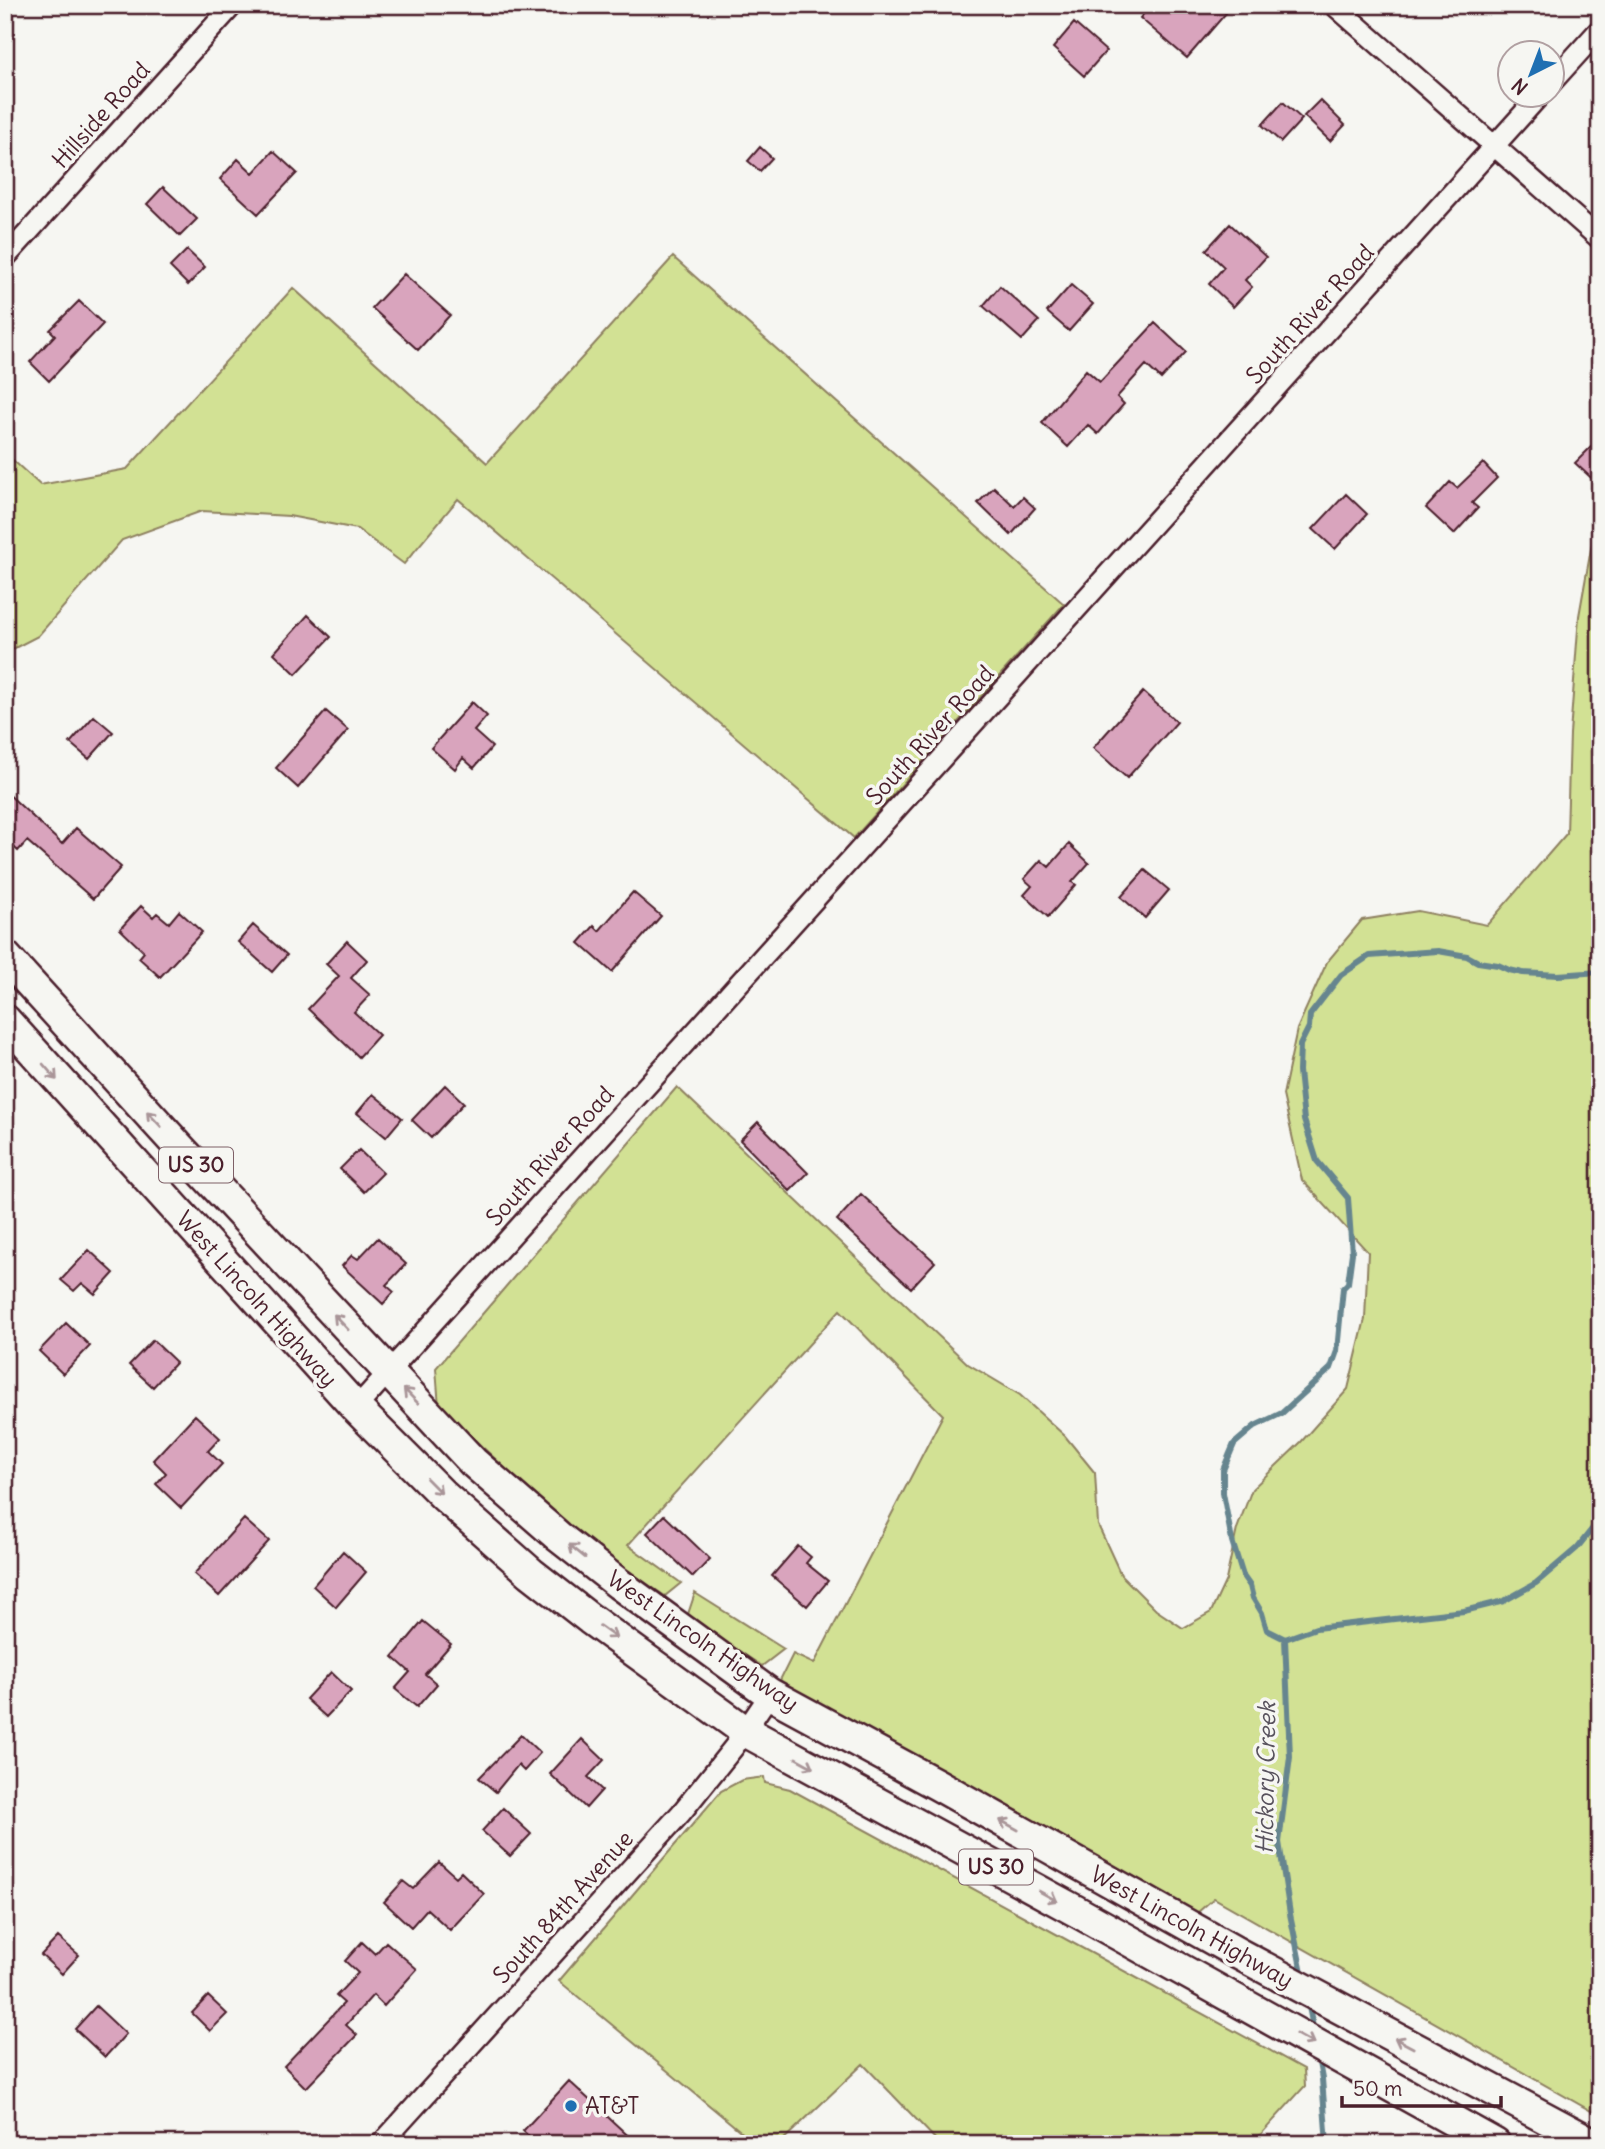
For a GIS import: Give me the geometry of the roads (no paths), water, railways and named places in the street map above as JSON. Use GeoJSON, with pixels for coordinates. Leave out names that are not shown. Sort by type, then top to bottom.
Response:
{"type":"FeatureCollection","features":[{"type":"Feature","properties":{"kind":"main road","name":"West Lincoln Highway"},"geometry":{"type":"LineString","coordinates":[[5,956],[473,1462],[559,1537],[619,1584],[770,1693],[1239,1954],[1594,2144]]}},
{"type":"Feature","properties":{"kind":"main road","name":"West Lincoln Highway"},"geometry":{"type":"LineString","coordinates":[[5,1020],[356,1408],[444,1496],[531,1573],[590,1619],[745,1731],[1495,2144]]}},
{"type":"Feature","properties":{"kind":"street","name":"Hillside Road"},"geometry":{"type":"LineString","coordinates":[[5,258],[233,5]]}},
{"type":"Feature","properties":{"kind":"street"},"geometry":{"type":"LineString","coordinates":[[1334,5],[1493,148],[1600,239]]}},
{"type":"Feature","properties":{"kind":"street"},"geometry":{"type":"LineString","coordinates":[[1566,67],[1600,29]]}},
{"type":"Feature","properties":{"kind":"street","name":"South River Road"},"geometry":{"type":"LineString","coordinates":[[356,1408],[1529,108]]}},
{"type":"Feature","properties":{"kind":"street","name":"South 84th Avenue"},"geometry":{"type":"LineString","coordinates":[[381,2144],[681,1813],[745,1731],[770,1693]]}},
{"type":"Feature","properties":{"kind":"waterway","name":"Hickory Creek"},"geometry":{"type":"LineString","coordinates":[[1285,1639],[1267,1630],[1262,1613],[1243,1576],[1232,1541],[1223,1493],[1223,1470],[1234,1444],[1255,1426],[1282,1413],[1331,1368],[1337,1351],[1343,1288],[1348,1283],[1352,1253],[1348,1198],[1317,1161],[1304,1120],[1299,1071],[1300,1045],[1309,1027],[1310,1015],[1341,975],[1369,956],[1438,951],[1467,956],[1478,962],[1523,973],[1558,975],[1600,972]]}},
{"type":"Feature","properties":{"kind":"waterway"},"geometry":{"type":"LineString","coordinates":[[1285,1639],[1316,1628],[1464,1611],[1504,1601],[1536,1583],[1577,1548],[1600,1519]]}},
{"type":"Feature","properties":{"kind":"waterway","name":"Hickory Creek"},"geometry":{"type":"LineString","coordinates":[[1285,1639],[1290,1757],[1279,1842],[1303,1977]]}},
{"type":"Feature","properties":{"kind":"waterway","name":"Hickory Creek"},"geometry":{"type":"LineString","coordinates":[[1308,2002],[1314,2032]]}},
{"type":"Feature","properties":{"kind":"waterway","name":"Hickory Creek"},"geometry":{"type":"LineString","coordinates":[[1318,2057],[1327,2144]]}},
{"type":"Feature","properties":{"kind":"place","name":"AT&T"},"geometry":{"type":"Point","coordinates":[571,2106]}}]}
